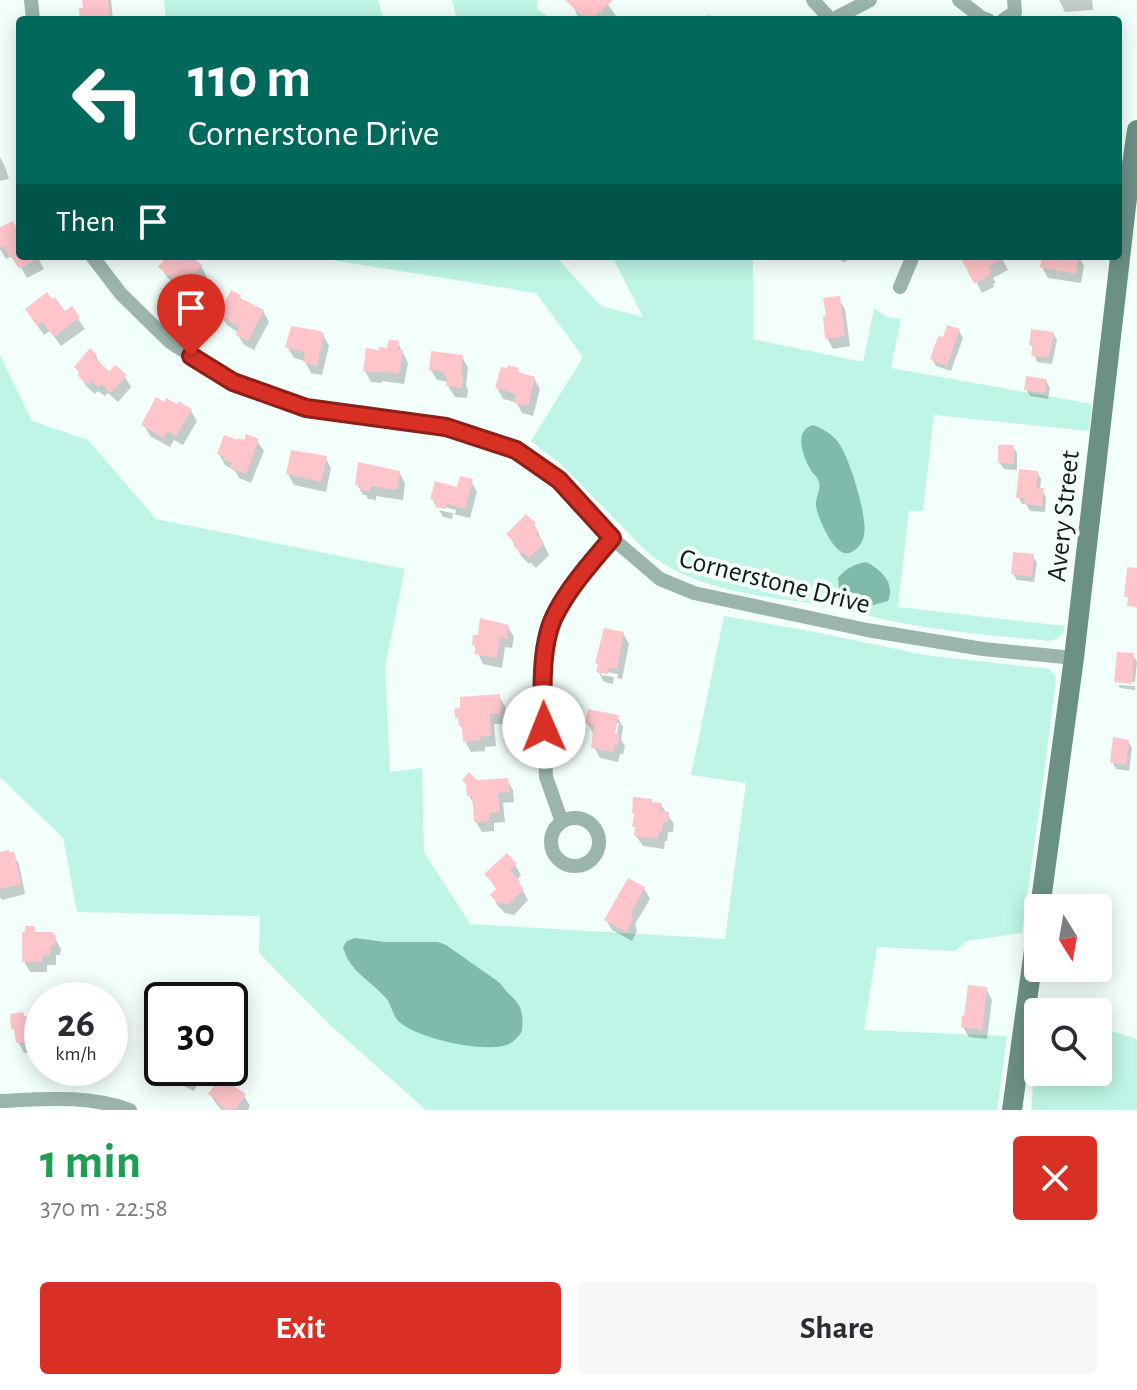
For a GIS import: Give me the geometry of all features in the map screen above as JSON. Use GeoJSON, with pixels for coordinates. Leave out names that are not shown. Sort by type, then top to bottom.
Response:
{"type":"FeatureCollection","features":[{"type":"Feature","properties":{"kind":"main road","name":"Avery Street"},"geometry":{"type":"LineString","coordinates":[[1122,206],[1137,130]]}},
{"type":"Feature","properties":{"kind":"main road","name":"Avery Street"},"geometry":{"type":"LineString","coordinates":[[1042,894],[1074,658],[1116,260]]}},
{"type":"Feature","properties":{"kind":"main road"},"geometry":{"type":"LineString","coordinates":[[1012,1110],[1030,982]]}},
{"type":"Feature","properties":{"kind":"street"},"geometry":{"type":"LineString","coordinates":[[813,0],[828,16]]}},
{"type":"Feature","properties":{"kind":"street"},"geometry":{"type":"LineString","coordinates":[[840,16],[870,0]]}},
{"type":"Feature","properties":{"kind":"street"},"geometry":{"type":"LineString","coordinates":[[959,0],[979,16]]}},
{"type":"Feature","properties":{"kind":"street","name":"Cornerstone Drive"},"geometry":{"type":"LineString","coordinates":[[95,260],[121,294],[170,342],[233,382],[306,408],[446,427],[516,450],[559,480],[612,538],[660,579],[694,593],[867,630],[983,649],[1074,658]]}},
{"type":"Feature","properties":{"kind":"street"},"geometry":{"type":"LineString","coordinates":[[900,287],[911,260]]}},
{"type":"Feature","properties":{"kind":"street"},"geometry":{"type":"LineString","coordinates":[[562,822],[546,777],[544,655],[553,618],[581,575],[612,538]]}},
{"type":"Feature","properties":{"kind":"street"},"geometry":{"type":"LineString","coordinates":[[0,1101],[56,1098],[108,1102],[130,1110]]}},
{"type":"Feature","properties":{"kind":"shaded area"},"geometry":{"type":"Polygon","coordinates":[[[164,0],[378,0],[383,16],[166,16],[164,0]]]}},
{"type":"Feature","properties":{"kind":"shaded area"},"geometry":{"type":"Polygon","coordinates":[[[452,0],[537,0],[537,9],[547,16],[456,16],[452,0]]]}},
{"type":"Feature","properties":{"kind":"shaded area"},"geometry":{"type":"Polygon","coordinates":[[[332,260],[559,260],[601,306],[643,317],[614,260],[753,260],[753,339],[863,362],[874,308],[887,317],[901,319],[891,368],[1092,404],[1089,431],[934,415],[923,511],[909,511],[898,607],[1065,626],[1063,632],[1049,641],[935,628],[734,591],[688,576],[666,565],[646,551],[562,465],[531,441],[583,357],[536,293],[332,260]]]}},
{"type":"Feature","properties":{"kind":"shaded area"},"geometry":{"type":"Polygon","coordinates":[[[0,355],[32,421],[88,440],[156,519],[405,569],[385,668],[390,772],[422,768],[424,852],[470,924],[725,939],[746,783],[691,775],[724,616],[925,655],[1049,669],[1056,680],[1027,894],[1024,894],[1022,933],[966,941],[955,951],[877,947],[864,1030],[1007,1036],[997,1110],[426,1110],[330,1025],[259,953],[260,916],[77,912],[63,838],[0,777],[0,355]]]}},
{"type":"Feature","properties":{"kind":"shaded area"},"geometry":{"type":"Polygon","coordinates":[[[813,425],[838,442],[857,487],[864,535],[859,546],[849,553],[843,553],[832,543],[817,512],[819,482],[803,453],[801,439],[807,428],[813,425]]]}},
{"type":"Feature","properties":{"kind":"shaded area"},"geometry":{"type":"Polygon","coordinates":[[[866,562],[889,583],[888,601],[870,606],[859,594],[839,588],[838,578],[844,572],[866,562]]]}},
{"type":"Feature","properties":{"kind":"shaded area"},"geometry":{"type":"Polygon","coordinates":[[[355,938],[446,945],[500,983],[520,1007],[522,1031],[509,1044],[486,1047],[454,1043],[411,1030],[394,1015],[386,998],[350,963],[343,947],[355,938]]]}},
{"type":"Feature","properties":{"kind":"shaded area"},"geometry":{"type":"Polygon","coordinates":[[[1112,1031],[1137,1039],[1137,1110],[1031,1110],[1033,1086],[1112,1086],[1112,1031]]]}},
{"type":"Feature","properties":{"kind":"building"},"geometry":{"type":"Polygon","coordinates":[[[82,0],[108,0],[110,16],[80,16],[79,8],[83,8],[82,0]]]}},
{"type":"Feature","properties":{"kind":"building"},"geometry":{"type":"Polygon","coordinates":[[[565,0],[613,0],[595,16],[582,16],[565,0]]]}},
{"type":"Feature","properties":{"kind":"building"},"geometry":{"type":"Polygon","coordinates":[[[13,221],[16,227],[16,260],[36,260],[20,270],[4,246],[0,248],[0,227],[13,221]]]}},
{"type":"Feature","properties":{"kind":"building"},"geometry":{"type":"Polygon","coordinates":[[[164,260],[196,260],[202,265],[180,296],[169,287],[175,280],[158,267],[164,260]]]}},
{"type":"Feature","properties":{"kind":"building"},"geometry":{"type":"Polygon","coordinates":[[[962,260],[1001,260],[989,266],[990,275],[974,284],[962,260]]]}},
{"type":"Feature","properties":{"kind":"building"},"geometry":{"type":"Polygon","coordinates":[[[1041,260],[1078,260],[1076,274],[1040,267],[1041,260]]]}},
{"type":"Feature","properties":{"kind":"building"},"geometry":{"type":"Polygon","coordinates":[[[231,290],[264,310],[248,341],[236,335],[239,327],[219,315],[231,290]]]}},
{"type":"Feature","properties":{"kind":"building"},"geometry":{"type":"Polygon","coordinates":[[[47,292],[65,311],[72,306],[80,317],[54,337],[42,322],[37,326],[25,309],[47,292]]]}},
{"type":"Feature","properties":{"kind":"building"},"geometry":{"type":"Polygon","coordinates":[[[840,296],[845,336],[825,339],[823,298],[840,296]]]}},
{"type":"Feature","properties":{"kind":"building"},"geometry":{"type":"Polygon","coordinates":[[[947,325],[960,329],[947,366],[930,359],[947,325]]]}},
{"type":"Feature","properties":{"kind":"building"},"geometry":{"type":"Polygon","coordinates":[[[291,326],[324,334],[317,366],[303,362],[305,352],[285,348],[291,326]]]}},
{"type":"Feature","properties":{"kind":"building"},"geometry":{"type":"Polygon","coordinates":[[[1031,329],[1054,332],[1049,358],[1031,356],[1031,329]]]}},
{"type":"Feature","properties":{"kind":"building"},"geometry":{"type":"Polygon","coordinates":[[[389,339],[399,341],[398,349],[403,350],[399,374],[363,371],[366,348],[387,348],[389,339]]]}},
{"type":"Feature","properties":{"kind":"building"},"geometry":{"type":"Polygon","coordinates":[[[90,348],[97,355],[95,358],[109,371],[115,365],[127,375],[111,393],[101,384],[98,387],[91,381],[88,385],[77,375],[80,373],[74,367],[90,348]]]}},
{"type":"Feature","properties":{"kind":"building"},"geometry":{"type":"Polygon","coordinates":[[[431,351],[463,355],[462,388],[446,386],[447,376],[444,372],[429,370],[431,351]]]}},
{"type":"Feature","properties":{"kind":"building"},"geometry":{"type":"Polygon","coordinates":[[[508,365],[535,377],[528,406],[514,403],[516,394],[495,388],[501,367],[507,368],[508,365]]]}},
{"type":"Feature","properties":{"kind":"building"},"geometry":{"type":"Polygon","coordinates":[[[1026,376],[1047,379],[1045,393],[1024,390],[1026,376]]]}},
{"type":"Feature","properties":{"kind":"building"},"geometry":{"type":"Polygon","coordinates":[[[156,397],[164,402],[166,398],[177,404],[178,401],[192,409],[176,436],[168,431],[163,438],[141,425],[156,397]]]}},
{"type":"Feature","properties":{"kind":"building"},"geometry":{"type":"Polygon","coordinates":[[[246,434],[259,439],[246,474],[230,468],[232,463],[217,454],[224,435],[244,440],[246,434]]]}},
{"type":"Feature","properties":{"kind":"building"},"geometry":{"type":"Polygon","coordinates":[[[998,445],[1014,445],[1014,464],[998,463],[998,445]]]}},
{"type":"Feature","properties":{"kind":"building"},"geometry":{"type":"Polygon","coordinates":[[[291,450],[327,456],[321,482],[286,474],[291,450]]]}},
{"type":"Feature","properties":{"kind":"building"},"geometry":{"type":"Polygon","coordinates":[[[358,462],[400,471],[397,490],[371,486],[370,491],[360,489],[360,485],[355,485],[358,462]]]}},
{"type":"Feature","properties":{"kind":"building"},"geometry":{"type":"Polygon","coordinates":[[[1019,469],[1038,471],[1036,488],[1044,488],[1042,506],[1024,504],[1025,498],[1016,498],[1019,469]]]}},
{"type":"Feature","properties":{"kind":"building"},"geometry":{"type":"Polygon","coordinates":[[[460,476],[473,479],[465,509],[447,504],[446,509],[435,507],[436,501],[430,499],[435,481],[457,487],[460,476]]]}},
{"type":"Feature","properties":{"kind":"building"},"geometry":{"type":"Polygon","coordinates":[[[526,514],[536,523],[533,525],[539,531],[536,534],[544,543],[529,558],[513,546],[515,543],[506,534],[526,514]]]}},
{"type":"Feature","properties":{"kind":"building"},"geometry":{"type":"Polygon","coordinates":[[[1013,552],[1034,554],[1032,577],[1011,574],[1013,552]]]}},
{"type":"Feature","properties":{"kind":"building"},"geometry":{"type":"Polygon","coordinates":[[[1127,567],[1137,568],[1137,607],[1127,606],[1128,597],[1124,597],[1127,567]]]}},
{"type":"Feature","properties":{"kind":"building"},"geometry":{"type":"Polygon","coordinates":[[[480,618],[509,625],[507,639],[500,637],[497,658],[474,654],[476,646],[472,645],[473,635],[478,635],[480,618]]]}},
{"type":"Feature","properties":{"kind":"building"},"geometry":{"type":"Polygon","coordinates":[[[604,628],[624,632],[617,669],[609,667],[608,674],[596,672],[598,664],[595,663],[604,628]]]}},
{"type":"Feature","properties":{"kind":"building"},"geometry":{"type":"Polygon","coordinates":[[[1117,652],[1134,653],[1132,684],[1114,682],[1117,652]]]}},
{"type":"Feature","properties":{"kind":"building"},"geometry":{"type":"Polygon","coordinates":[[[500,694],[501,713],[490,714],[491,736],[463,742],[462,728],[458,718],[455,718],[454,709],[460,708],[460,697],[500,694]]]}},
{"type":"Feature","properties":{"kind":"building"},"geometry":{"type":"Polygon","coordinates":[[[588,709],[619,715],[615,733],[620,734],[613,752],[591,748],[594,725],[585,723],[588,709]]]}},
{"type":"Feature","properties":{"kind":"building"},"geometry":{"type":"Polygon","coordinates":[[[1113,737],[1129,740],[1126,765],[1110,763],[1113,737]]]}},
{"type":"Feature","properties":{"kind":"building"},"geometry":{"type":"Polygon","coordinates":[[[469,772],[477,780],[508,778],[510,792],[498,793],[500,812],[489,813],[489,821],[474,822],[472,796],[467,796],[466,784],[462,780],[469,772]]]}},
{"type":"Feature","properties":{"kind":"building"},"geometry":{"type":"Polygon","coordinates":[[[633,797],[662,803],[661,811],[669,812],[668,822],[663,822],[658,839],[634,836],[633,797]]]}},
{"type":"Feature","properties":{"kind":"building"},"geometry":{"type":"Polygon","coordinates":[[[9,850],[9,853],[14,851],[21,884],[0,889],[0,852],[9,850]]]}},
{"type":"Feature","properties":{"kind":"building"},"geometry":{"type":"Polygon","coordinates":[[[507,853],[517,864],[510,870],[524,889],[507,905],[497,902],[490,895],[497,888],[484,874],[507,853]]]}},
{"type":"Feature","properties":{"kind":"building"},"geometry":{"type":"Polygon","coordinates":[[[628,878],[645,887],[631,912],[633,919],[626,932],[604,920],[628,878]]]}},
{"type":"Feature","properties":{"kind":"building"},"geometry":{"type":"Polygon","coordinates":[[[25,926],[35,926],[35,932],[52,932],[56,936],[50,955],[42,955],[42,962],[22,962],[22,932],[25,932],[25,926]]]}},
{"type":"Feature","properties":{"kind":"building"},"geometry":{"type":"Polygon","coordinates":[[[968,985],[987,987],[982,1030],[961,1027],[968,985]]]}},
{"type":"Feature","properties":{"kind":"building"},"geometry":{"type":"Polygon","coordinates":[[[23,1012],[24,1042],[16,1043],[10,1014],[23,1012]]]}},
{"type":"Feature","properties":{"kind":"building"},"geometry":{"type":"Polygon","coordinates":[[[214,1086],[234,1086],[246,1094],[235,1110],[227,1110],[208,1094],[214,1086]]]}},
{"type":"Feature","properties":{"kind":"route"},"geometry":{"type":"LineString","coordinates":[[191,356],[233,382],[306,408],[446,427],[516,450],[559,480],[612,538],[581,575],[553,618],[544,655],[544,727]]}}]}
